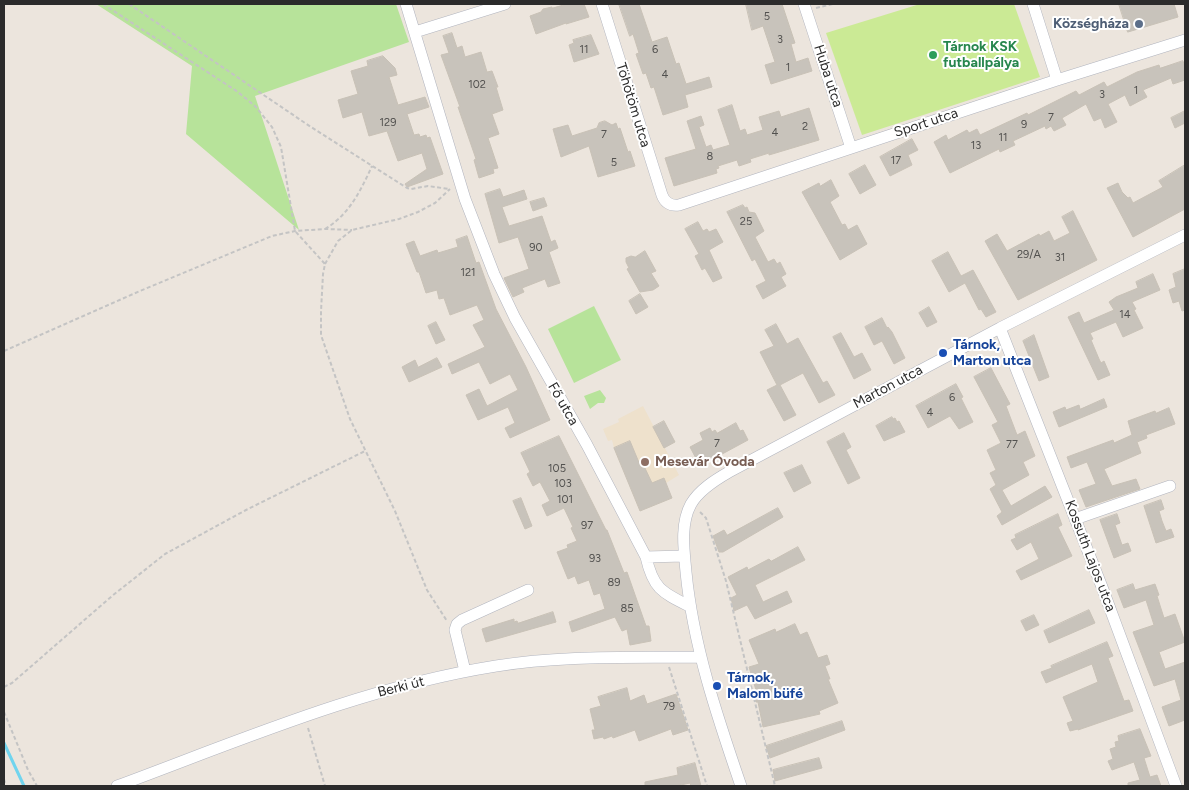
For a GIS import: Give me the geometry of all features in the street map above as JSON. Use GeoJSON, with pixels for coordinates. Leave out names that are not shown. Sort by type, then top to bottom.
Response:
{"type":"FeatureCollection","features":[{"type":"Feature","properties":{"kind":"street","name":"Fő utca"},"geometry":{"type":"LineString","coordinates":[[406,4],[465,199],[494,274],[520,327],[587,445],[646,557],[654,582],[662,592],[689,606]]}},
{"type":"Feature","properties":{"kind":"street"},"geometry":{"type":"LineString","coordinates":[[415,32],[505,4]]}},
{"type":"Feature","properties":{"kind":"street","name":"Töhötöm utca"},"geometry":{"type":"LineString","coordinates":[[602,4],[662,195],[668,203]]}},
{"type":"Feature","properties":{"kind":"street"},"geometry":{"type":"LineString","coordinates":[[1033,4],[1057,80]]}},
{"type":"Feature","properties":{"kind":"street","name":"Huba utca"},"geometry":{"type":"LineString","coordinates":[[805,7],[851,148]]}},
{"type":"Feature","properties":{"kind":"street","name":"Sport utca"},"geometry":{"type":"LineString","coordinates":[[668,203],[679,205],[1057,80],[1185,40]]}},
{"type":"Feature","properties":{"kind":"street","name":"Marton utca"},"geometry":{"type":"LineString","coordinates":[[689,606],[684,556],[686,516],[692,503],[711,483],[728,472],[1000,328],[1185,235]]}},
{"type":"Feature","properties":{"kind":"street","name":"Kossuth Lajos utca"},"geometry":{"type":"LineString","coordinates":[[1000,328],[1176,786]]}},
{"type":"Feature","properties":{"kind":"street"},"geometry":{"type":"LineString","coordinates":[[1075,519],[1170,486]]}},
{"type":"Feature","properties":{"kind":"street"},"geometry":{"type":"LineString","coordinates":[[646,557],[684,556]]}},
{"type":"Feature","properties":{"kind":"street"},"geometry":{"type":"LineString","coordinates":[[465,671],[455,630],[457,624],[528,590]]}},
{"type":"Feature","properties":{"kind":"street"},"geometry":{"type":"LineString","coordinates":[[689,606],[700,657],[741,786]]}},
{"type":"Feature","properties":{"kind":"street","name":"Berki út"},"geometry":{"type":"LineString","coordinates":[[116,786],[304,716],[372,694],[465,671],[563,659],[700,657]]}},
{"type":"Feature","properties":{"kind":"path"},"geometry":{"type":"LineString","coordinates":[[104,4],[238,92],[256,107],[272,127],[281,146],[295,231],[325,264]]}},
{"type":"Feature","properties":{"kind":"path"},"geometry":{"type":"LineString","coordinates":[[4,351],[140,291],[272,236],[295,231],[352,230],[399,219],[435,203],[450,189],[428,186],[410,190],[311,127],[128,4]]}},
{"type":"Feature","properties":{"kind":"path"},"geometry":{"type":"LineString","coordinates":[[805,7],[833,4]]}},
{"type":"Feature","properties":{"kind":"path"},"geometry":{"type":"LineString","coordinates":[[325,229],[338,220],[359,194],[372,166]]}},
{"type":"Feature","properties":{"kind":"path"},"geometry":{"type":"LineString","coordinates":[[352,230],[338,241],[325,264],[321,335],[350,419],[395,511],[427,590],[455,630]]}},
{"type":"Feature","properties":{"kind":"path"},"geometry":{"type":"LineString","coordinates":[[4,687],[12,683],[112,596],[165,554],[246,510],[365,451]]}},
{"type":"Feature","properties":{"kind":"path"},"geometry":{"type":"LineString","coordinates":[[692,503],[706,518],[726,581],[775,786]]}},
{"type":"Feature","properties":{"kind":"path"},"geometry":{"type":"LineString","coordinates":[[667,658],[707,786]]}},
{"type":"Feature","properties":{"kind":"path"},"geometry":{"type":"LineString","coordinates":[[4,712],[28,770],[37,786]]}},
{"type":"Feature","properties":{"kind":"path"},"geometry":{"type":"LineString","coordinates":[[304,716],[325,786]]}},
{"type":"Feature","properties":{"kind":"path"},"geometry":{"type":"LineString","coordinates":[[4,779],[6,786]]}},
{"type":"Feature","properties":{"kind":"shaded area","name":"Mesevár Óvoda"},"geometry":{"type":"Polygon","coordinates":[[[643,406],[679,475],[666,483],[640,511],[612,440],[608,441],[603,429],[619,422],[618,419],[643,406]]]}},
{"type":"Feature","properties":{"kind":"green space"},"geometry":{"type":"Polygon","coordinates":[[[96,4],[396,4],[409,42],[255,96],[299,230],[186,134],[192,66],[96,4]]]}},
{"type":"Feature","properties":{"kind":"green space","name":"Tárnok KSK futballpálya"},"geometry":{"type":"Polygon","coordinates":[[[920,4],[1014,4],[1040,77],[862,135],[826,33],[920,4]]]}},
{"type":"Feature","properties":{"kind":"green space"},"geometry":{"type":"Polygon","coordinates":[[[594,306],[621,360],[574,383],[548,329],[594,306]]]}},
{"type":"Feature","properties":{"kind":"green space"},"geometry":{"type":"Polygon","coordinates":[[[600,390],[606,398],[604,403],[598,403],[590,409],[584,396],[600,390]]]}},
{"type":"Feature","properties":{"kind":"building"},"geometry":{"type":"Polygon","coordinates":[[[567,4],[584,4],[589,17],[536,34],[530,16],[541,12],[543,9],[567,4]]]}},
{"type":"Feature","properties":{"kind":"building"},"geometry":{"type":"Polygon","coordinates":[[[619,4],[639,4],[652,42],[667,37],[676,64],[679,63],[686,84],[709,77],[712,87],[685,95],[688,107],[663,115],[654,87],[651,88],[646,73],[643,74],[636,54],[639,53],[633,34],[630,36],[619,4]]]}},
{"type":"Feature","properties":{"kind":"building"},"geometry":{"type":"Polygon","coordinates":[[[746,4],[782,4],[795,43],[791,44],[796,62],[808,58],[812,71],[771,84],[765,65],[775,62],[763,26],[752,30],[746,4]]]}},
{"type":"Feature","properties":{"kind":"building","name":"Községháza"},"geometry":{"type":"Polygon","coordinates":[[[1119,4],[1174,4],[1178,17],[1128,32],[1119,4]]]}},
{"type":"Feature","properties":{"kind":"building"},"geometry":{"type":"Polygon","coordinates":[[[452,33],[457,48],[462,46],[465,57],[481,52],[487,72],[492,71],[503,110],[492,114],[499,134],[488,138],[498,168],[493,169],[494,173],[479,178],[474,160],[476,159],[458,107],[460,107],[441,55],[449,53],[443,36],[452,33]]]}},
{"type":"Feature","properties":{"kind":"building"},"geometry":{"type":"Polygon","coordinates":[[[591,35],[599,54],[574,62],[569,45],[574,43],[573,40],[591,35]]]}},
{"type":"Feature","properties":{"kind":"building"},"geometry":{"type":"Polygon","coordinates":[[[383,56],[395,68],[397,75],[389,77],[398,105],[425,97],[429,107],[407,114],[414,135],[419,134],[420,137],[426,135],[427,138],[430,137],[443,174],[407,187],[405,184],[427,169],[422,153],[398,161],[387,131],[369,136],[362,112],[343,118],[338,100],[358,94],[351,71],[368,66],[367,61],[383,56]]]}},
{"type":"Feature","properties":{"kind":"building"},"geometry":{"type":"Polygon","coordinates":[[[1183,61],[1185,80],[1173,84],[1171,78],[1143,90],[1147,97],[1130,106],[1125,95],[1108,104],[1117,122],[1105,128],[1101,118],[1094,121],[1086,104],[1062,118],[1066,125],[1054,131],[1051,126],[1046,129],[1045,126],[1013,141],[1015,145],[1000,152],[999,149],[950,173],[934,142],[946,135],[948,140],[967,130],[969,133],[977,129],[980,135],[1027,113],[1028,115],[1076,91],[1079,95],[1104,82],[1107,87],[1137,72],[1159,65],[1160,68],[1183,61]]]}},
{"type":"Feature","properties":{"kind":"building"},"geometry":{"type":"Polygon","coordinates":[[[732,105],[740,131],[745,129],[747,135],[763,130],[759,117],[779,111],[781,117],[809,108],[819,140],[750,159],[751,162],[739,166],[737,160],[718,166],[719,168],[716,169],[717,173],[674,186],[665,158],[696,149],[687,121],[701,116],[704,125],[699,127],[706,147],[711,145],[713,150],[730,145],[718,110],[732,105]]]}},
{"type":"Feature","properties":{"kind":"building"},"geometry":{"type":"Polygon","coordinates":[[[1185,111],[1185,123],[1175,128],[1171,118],[1185,111]]]}},
{"type":"Feature","properties":{"kind":"building"},"geometry":{"type":"Polygon","coordinates":[[[605,121],[612,125],[616,123],[618,129],[620,128],[635,166],[598,177],[589,146],[561,157],[553,129],[568,125],[572,136],[597,128],[599,123],[605,121]]]}},
{"type":"Feature","properties":{"kind":"building"},"geometry":{"type":"Polygon","coordinates":[[[912,139],[918,150],[908,155],[912,165],[890,176],[880,157],[912,139]]]}},
{"type":"Feature","properties":{"kind":"building"},"geometry":{"type":"Polygon","coordinates":[[[865,165],[876,185],[860,194],[849,174],[865,165]]]}},
{"type":"Feature","properties":{"kind":"building"},"geometry":{"type":"Polygon","coordinates":[[[1185,165],[1185,209],[1133,237],[1107,188],[1118,183],[1122,192],[1128,198],[1130,197],[1133,203],[1163,187],[1159,181],[1185,165]]]}},
{"type":"Feature","properties":{"kind":"building"},"geometry":{"type":"Polygon","coordinates":[[[831,180],[839,196],[830,202],[842,225],[845,224],[848,230],[857,225],[867,244],[840,260],[802,192],[819,183],[820,186],[831,180]]]}},
{"type":"Feature","properties":{"kind":"building"},"geometry":{"type":"Polygon","coordinates":[[[500,189],[503,197],[524,190],[527,199],[502,207],[509,226],[542,216],[551,242],[555,240],[558,248],[549,252],[560,283],[548,287],[545,279],[522,288],[524,292],[513,297],[504,278],[529,269],[518,237],[499,243],[485,194],[500,189]]]}},
{"type":"Feature","properties":{"kind":"building"},"geometry":{"type":"Polygon","coordinates":[[[544,198],[547,206],[533,211],[530,202],[544,198]]]}},
{"type":"Feature","properties":{"kind":"building"},"geometry":{"type":"Polygon","coordinates":[[[743,205],[745,208],[747,207],[749,212],[755,213],[764,231],[755,237],[768,262],[774,259],[777,264],[780,262],[786,274],[781,277],[786,286],[763,299],[756,286],[766,281],[755,259],[752,261],[727,212],[743,205]]]}},
{"type":"Feature","properties":{"kind":"building"},"geometry":{"type":"Polygon","coordinates":[[[1073,211],[1097,260],[1018,300],[985,241],[997,234],[1007,251],[1039,234],[1040,236],[1049,231],[1054,241],[1070,233],[1062,217],[1073,211]]]}},
{"type":"Feature","properties":{"kind":"building"},"geometry":{"type":"Polygon","coordinates":[[[698,222],[703,231],[707,229],[709,232],[716,229],[723,242],[709,250],[722,278],[713,282],[705,268],[702,270],[695,256],[699,254],[685,229],[698,222]]]}},
{"type":"Feature","properties":{"kind":"building"},"geometry":{"type":"Polygon","coordinates":[[[467,236],[476,263],[479,262],[496,309],[526,367],[550,420],[510,438],[505,428],[515,423],[508,407],[478,420],[466,395],[479,389],[487,406],[518,390],[510,374],[490,384],[479,362],[452,374],[448,364],[485,347],[473,325],[484,320],[477,305],[450,315],[444,298],[439,299],[437,290],[426,293],[406,244],[414,241],[420,256],[437,250],[438,253],[458,247],[456,240],[467,236]]]}},
{"type":"Feature","properties":{"kind":"building"},"geometry":{"type":"Polygon","coordinates":[[[645,251],[656,271],[651,273],[659,286],[653,290],[640,292],[627,269],[629,268],[626,258],[635,257],[645,251]]]}},
{"type":"Feature","properties":{"kind":"building"},"geometry":{"type":"Polygon","coordinates":[[[948,252],[961,276],[973,270],[996,312],[986,317],[981,309],[979,310],[965,283],[949,292],[932,261],[948,252]]]}},
{"type":"Feature","properties":{"kind":"building"},"geometry":{"type":"Polygon","coordinates":[[[1185,269],[1185,310],[1182,311],[1179,301],[1173,303],[1169,290],[1176,287],[1173,274],[1185,269]]]}},
{"type":"Feature","properties":{"kind":"building"},"geometry":{"type":"Polygon","coordinates":[[[1153,274],[1160,290],[1132,302],[1143,328],[1123,337],[1116,322],[1090,333],[1099,359],[1101,363],[1104,361],[1110,375],[1098,380],[1068,317],[1079,312],[1084,323],[1114,310],[1109,302],[1138,288],[1136,282],[1153,274]]]}},
{"type":"Feature","properties":{"kind":"building"},"geometry":{"type":"Polygon","coordinates":[[[640,294],[648,307],[636,314],[629,301],[640,294]]]}},
{"type":"Feature","properties":{"kind":"building"},"geometry":{"type":"Polygon","coordinates":[[[929,307],[937,322],[927,327],[919,313],[929,307]]]}},
{"type":"Feature","properties":{"kind":"building"},"geometry":{"type":"Polygon","coordinates":[[[882,318],[887,328],[892,332],[905,358],[894,364],[882,341],[874,345],[865,327],[882,318]]]}},
{"type":"Feature","properties":{"kind":"building"},"geometry":{"type":"Polygon","coordinates":[[[436,322],[445,340],[436,344],[428,326],[436,322]]]}},
{"type":"Feature","properties":{"kind":"building"},"geometry":{"type":"Polygon","coordinates":[[[776,324],[787,344],[798,338],[823,383],[827,381],[835,395],[819,403],[803,373],[780,385],[796,415],[784,421],[767,390],[777,385],[760,352],[774,346],[765,330],[776,324]]]}},
{"type":"Feature","properties":{"kind":"building"},"geometry":{"type":"Polygon","coordinates":[[[841,333],[854,357],[862,353],[871,370],[854,379],[833,337],[841,333]]]}},
{"type":"Feature","properties":{"kind":"building"},"geometry":{"type":"Polygon","coordinates":[[[1034,335],[1049,377],[1039,381],[1023,341],[1034,335]]]}},
{"type":"Feature","properties":{"kind":"building"},"geometry":{"type":"Polygon","coordinates":[[[437,358],[442,367],[409,382],[402,367],[415,360],[418,367],[437,358]]]}},
{"type":"Feature","properties":{"kind":"building"},"geometry":{"type":"Polygon","coordinates":[[[991,368],[1010,404],[1006,406],[1017,435],[1025,431],[1035,456],[1023,462],[1029,475],[1002,490],[1011,506],[1045,486],[1052,497],[1002,525],[997,516],[1002,512],[990,489],[996,485],[990,473],[996,470],[987,450],[1001,443],[992,425],[998,422],[974,377],[991,368]]]}},
{"type":"Feature","properties":{"kind":"building"},"geometry":{"type":"Polygon","coordinates":[[[956,384],[973,422],[959,429],[950,416],[928,428],[916,406],[956,384]]]}},
{"type":"Feature","properties":{"kind":"building"},"geometry":{"type":"Polygon","coordinates":[[[1104,399],[1107,407],[1059,427],[1053,412],[1065,407],[1066,410],[1079,405],[1080,409],[1104,399]]]}},
{"type":"Feature","properties":{"kind":"building"},"geometry":{"type":"Polygon","coordinates":[[[1169,408],[1175,424],[1146,435],[1147,438],[1137,442],[1141,453],[1104,469],[1112,486],[1136,479],[1140,489],[1086,507],[1079,490],[1096,484],[1087,462],[1071,468],[1067,457],[1113,440],[1114,443],[1132,435],[1128,421],[1169,408]]]}},
{"type":"Feature","properties":{"kind":"building"},"geometry":{"type":"Polygon","coordinates":[[[892,417],[897,422],[899,421],[905,432],[884,441],[876,426],[892,417]]]}},
{"type":"Feature","properties":{"kind":"building"},"geometry":{"type":"Polygon","coordinates":[[[664,421],[675,442],[664,448],[653,427],[664,421]]]}},
{"type":"Feature","properties":{"kind":"building"},"geometry":{"type":"Polygon","coordinates":[[[736,423],[740,431],[743,430],[748,440],[700,466],[690,447],[703,440],[700,433],[710,428],[712,432],[715,430],[717,433],[736,423]]]}},
{"type":"Feature","properties":{"kind":"building"},"geometry":{"type":"Polygon","coordinates":[[[844,433],[851,447],[846,450],[860,478],[848,484],[827,442],[844,433]]]}},
{"type":"Feature","properties":{"kind":"building"},"geometry":{"type":"Polygon","coordinates":[[[559,436],[607,530],[624,573],[627,572],[646,626],[649,626],[651,641],[630,645],[627,629],[622,631],[615,617],[572,632],[569,622],[605,609],[600,593],[594,595],[589,580],[578,584],[575,576],[568,579],[557,552],[568,548],[567,545],[577,541],[571,528],[573,527],[564,508],[547,516],[542,505],[550,501],[540,482],[533,486],[527,474],[530,472],[521,453],[559,436]]]}},
{"type":"Feature","properties":{"kind":"building"},"geometry":{"type":"Polygon","coordinates":[[[630,441],[640,465],[643,464],[652,483],[664,478],[672,498],[640,511],[614,448],[630,441]]]}},
{"type":"Feature","properties":{"kind":"building"},"geometry":{"type":"Polygon","coordinates":[[[802,465],[811,483],[794,492],[784,473],[802,465]]]}},
{"type":"Feature","properties":{"kind":"building"},"geometry":{"type":"Polygon","coordinates":[[[521,498],[532,526],[525,529],[513,501],[521,498]]]}},
{"type":"Feature","properties":{"kind":"building"},"geometry":{"type":"Polygon","coordinates":[[[1161,500],[1164,509],[1159,511],[1162,521],[1166,531],[1171,529],[1174,537],[1156,543],[1144,506],[1161,500]]]}},
{"type":"Feature","properties":{"kind":"building"},"geometry":{"type":"Polygon","coordinates":[[[778,508],[783,517],[723,552],[719,552],[713,536],[724,530],[727,535],[778,508]]]}},
{"type":"Feature","properties":{"kind":"building"},"geometry":{"type":"Polygon","coordinates":[[[1058,514],[1062,525],[1058,527],[1072,556],[1021,580],[1016,571],[1039,559],[1031,542],[1017,550],[1011,540],[1016,538],[1015,535],[1058,514]]]}},
{"type":"Feature","properties":{"kind":"building"},"geometry":{"type":"Polygon","coordinates":[[[1117,514],[1120,523],[1115,525],[1122,545],[1128,543],[1131,551],[1114,558],[1100,520],[1117,514]]]}},
{"type":"Feature","properties":{"kind":"building"},"geometry":{"type":"Polygon","coordinates":[[[798,547],[805,560],[755,585],[763,602],[787,591],[792,602],[755,619],[747,605],[734,611],[731,598],[737,595],[728,577],[747,567],[748,570],[769,559],[771,561],[798,547]]]}},
{"type":"Feature","properties":{"kind":"building"},"geometry":{"type":"Polygon","coordinates":[[[1133,584],[1135,590],[1155,584],[1164,618],[1175,614],[1185,642],[1159,652],[1165,669],[1185,662],[1185,720],[1169,726],[1162,707],[1181,700],[1175,679],[1154,686],[1133,632],[1154,625],[1146,600],[1124,608],[1117,590],[1133,584]]]}},
{"type":"Feature","properties":{"kind":"building"},"geometry":{"type":"Polygon","coordinates":[[[1089,610],[1095,623],[1049,643],[1044,631],[1089,610]]]}},
{"type":"Feature","properties":{"kind":"building"},"geometry":{"type":"Polygon","coordinates":[[[553,612],[556,622],[486,642],[482,629],[514,619],[514,622],[517,621],[518,623],[553,612]]]}},
{"type":"Feature","properties":{"kind":"building"},"geometry":{"type":"Polygon","coordinates":[[[1034,615],[1039,625],[1026,631],[1021,621],[1034,615]]]}},
{"type":"Feature","properties":{"kind":"building"},"geometry":{"type":"Polygon","coordinates":[[[795,624],[800,635],[807,632],[818,658],[827,655],[830,664],[825,666],[838,703],[819,711],[820,714],[763,727],[758,702],[756,702],[753,690],[756,690],[749,667],[759,664],[749,640],[775,629],[776,632],[795,624]]]}},
{"type":"Feature","properties":{"kind":"building"},"geometry":{"type":"Polygon","coordinates":[[[1107,642],[1113,656],[1108,658],[1124,701],[1129,700],[1133,711],[1070,731],[1067,723],[1073,721],[1063,697],[1098,682],[1092,664],[1046,683],[1041,672],[1107,642]]]}},
{"type":"Feature","properties":{"kind":"building"},"geometry":{"type":"Polygon","coordinates":[[[627,688],[630,701],[644,695],[647,704],[676,694],[688,730],[673,735],[671,729],[639,741],[635,730],[613,738],[612,736],[604,739],[603,737],[594,739],[592,730],[595,730],[590,709],[601,706],[598,697],[627,688]]]}},
{"type":"Feature","properties":{"kind":"building"},"geometry":{"type":"Polygon","coordinates":[[[842,721],[845,730],[770,758],[766,746],[842,721]]]}},
{"type":"Feature","properties":{"kind":"building"},"geometry":{"type":"Polygon","coordinates":[[[1140,729],[1151,756],[1144,758],[1150,777],[1157,775],[1161,786],[1128,786],[1128,783],[1140,780],[1134,762],[1112,770],[1108,761],[1113,759],[1110,749],[1116,747],[1115,742],[1119,741],[1118,736],[1140,729]]]}},
{"type":"Feature","properties":{"kind":"building"},"geometry":{"type":"Polygon","coordinates":[[[819,758],[822,768],[775,781],[773,770],[819,758]]]}},
{"type":"Feature","properties":{"kind":"building"},"geometry":{"type":"Polygon","coordinates":[[[695,763],[701,786],[691,786],[690,783],[676,786],[645,786],[645,782],[678,775],[677,768],[695,763]]]}},
{"type":"Feature","properties":{"kind":"waterway"},"geometry":{"type":"LineString","coordinates":[[4,743],[24,786]]}},
{"type":"Feature","properties":{"kind":"place","name":"Községháza"},"geometry":{"type":"Point","coordinates":[1139,24]}},
{"type":"Feature","properties":{"kind":"place","name":"Tárnok KSK futballpálya"},"geometry":{"type":"Point","coordinates":[933,55]}},
{"type":"Feature","properties":{"kind":"place","name":"Tárnok, Marton utca"},"geometry":{"type":"Point","coordinates":[943,353]}},
{"type":"Feature","properties":{"kind":"place","name":"Mesevár Óvoda"},"geometry":{"type":"Point","coordinates":[645,462]}},
{"type":"Feature","properties":{"kind":"place","name":"Tárnok, Malom büfé"},"geometry":{"type":"Point","coordinates":[717,686]}}]}
